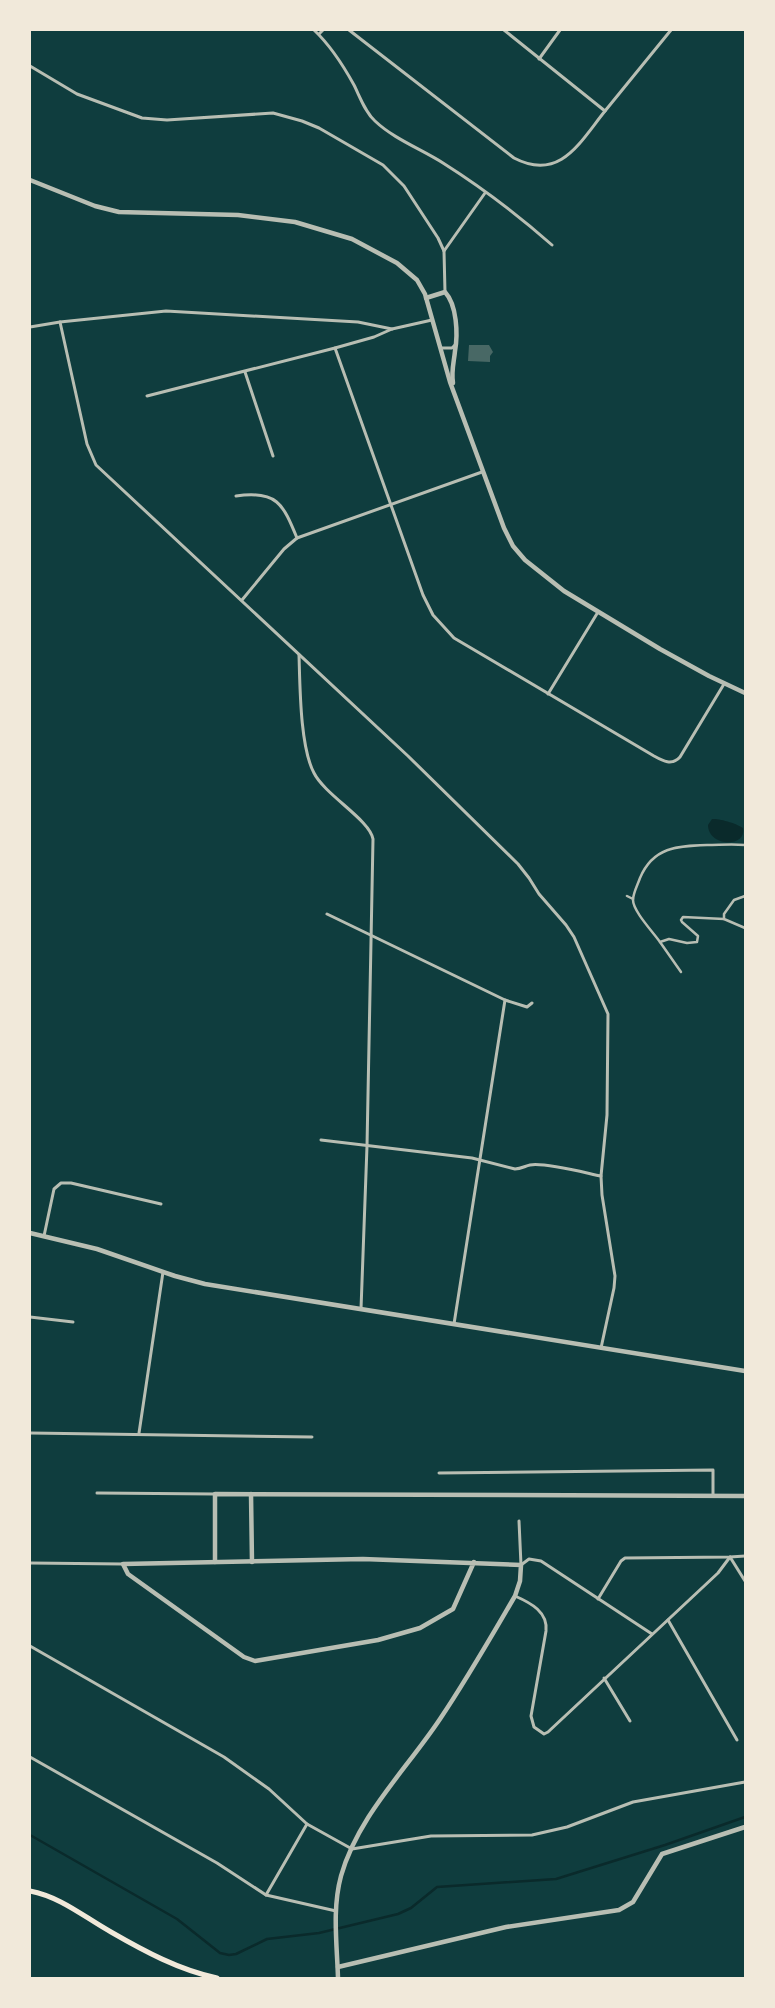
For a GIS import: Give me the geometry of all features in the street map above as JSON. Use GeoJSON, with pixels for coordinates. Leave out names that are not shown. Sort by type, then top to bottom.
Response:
{"type":"FeatureCollection","features":[{"type":"Feature","properties":{"kind":"main road"},"geometry":{"type":"LineString","coordinates":[[30,1891],[59,1900],[111,1932],[168,1962],[217,1978]]}},
{"type":"Feature","properties":{"kind":"street"},"geometry":{"type":"LineString","coordinates":[[314,30],[339,59],[375,121],[388,131],[445,164],[523,220],[552,245]]}},
{"type":"Feature","properties":{"kind":"street"},"geometry":{"type":"LineString","coordinates":[[319,34],[323,30]]}},
{"type":"Feature","properties":{"kind":"street"},"geometry":{"type":"LineString","coordinates":[[349,30],[514,158],[526,164],[538,166],[552,164],[568,156],[671,30]]}},
{"type":"Feature","properties":{"kind":"street"},"geometry":{"type":"LineString","coordinates":[[504,30],[605,111]]}},
{"type":"Feature","properties":{"kind":"street"},"geometry":{"type":"LineString","coordinates":[[539,59],[560,30]]}},
{"type":"Feature","properties":{"kind":"street"},"geometry":{"type":"LineString","coordinates":[[30,66],[77,94],[142,118],[167,120],[268,113],[286,116],[314,126],[370,156],[395,175],[414,201],[444,251],[445,292],[450,297],[452,304],[456,344],[451,371],[454,389]]}},
{"type":"Feature","properties":{"kind":"street"},"geometry":{"type":"LineString","coordinates":[[30,180],[101,208],[119,212],[256,216],[290,221],[322,229],[355,241],[392,260],[419,282],[426,298],[440,348],[482,472],[504,528],[516,550],[540,573],[598,612],[660,649],[724,684],[745,693]]}},
{"type":"Feature","properties":{"kind":"street"},"geometry":{"type":"LineString","coordinates":[[444,251],[485,193]]}},
{"type":"Feature","properties":{"kind":"street"},"geometry":{"type":"LineString","coordinates":[[426,298],[445,292]]}},
{"type":"Feature","properties":{"kind":"street"},"geometry":{"type":"LineString","coordinates":[[30,327],[166,311],[358,322],[392,329]]}},
{"type":"Feature","properties":{"kind":"street"},"geometry":{"type":"LineString","coordinates":[[146,396],[245,372],[374,337],[392,329],[432,320]]}},
{"type":"Feature","properties":{"kind":"street"},"geometry":{"type":"LineString","coordinates":[[60,322],[87,444],[94,462],[408,756],[518,864],[530,878],[539,894],[574,937],[608,1014],[607,1115],[601,1176],[602,1195],[615,1276],[601,1348]]}},
{"type":"Feature","properties":{"kind":"street"},"geometry":{"type":"LineString","coordinates":[[440,348],[452,348],[456,344]]}},
{"type":"Feature","properties":{"kind":"street"},"geometry":{"type":"LineString","coordinates":[[335,348],[423,595],[435,619],[448,632],[465,646],[665,761],[672,762],[678,760],[724,684]]}},
{"type":"Feature","properties":{"kind":"street"},"geometry":{"type":"LineString","coordinates":[[245,372],[273,456]]}},
{"type":"Feature","properties":{"kind":"street"},"geometry":{"type":"LineString","coordinates":[[242,600],[284,549],[297,538],[482,472]]}},
{"type":"Feature","properties":{"kind":"street"},"geometry":{"type":"LineString","coordinates":[[236,496],[256,495],[276,501],[286,512],[297,538]]}},
{"type":"Feature","properties":{"kind":"street"},"geometry":{"type":"LineString","coordinates":[[548,694],[598,612]]}},
{"type":"Feature","properties":{"kind":"street"},"geometry":{"type":"LineString","coordinates":[[298,654],[308,760],[318,779],[334,798],[367,826],[372,835],[367,1146],[361,1309]]}},
{"type":"Feature","properties":{"kind":"street"},"geometry":{"type":"LineString","coordinates":[[681,972],[636,910],[633,899],[644,868],[650,860],[670,848],[693,845],[745,845]]}},
{"type":"Feature","properties":{"kind":"street"},"geometry":{"type":"LineString","coordinates":[[627,896],[633,899]]}},
{"type":"Feature","properties":{"kind":"street"},"geometry":{"type":"LineString","coordinates":[[724,919],[728,906],[734,900],[745,896]]}},
{"type":"Feature","properties":{"kind":"street"},"geometry":{"type":"LineString","coordinates":[[327,914],[505,1000],[527,1008],[532,1003]]}},
{"type":"Feature","properties":{"kind":"street"},"geometry":{"type":"LineString","coordinates":[[659,941],[696,942],[698,936],[681,920],[683,917],[724,919],[745,928]]}},
{"type":"Feature","properties":{"kind":"street"},"geometry":{"type":"LineString","coordinates":[[454,1324],[505,1000]]}},
{"type":"Feature","properties":{"kind":"street"},"geometry":{"type":"LineString","coordinates":[[321,1140],[481,1160],[515,1169],[522,1169],[531,1165],[560,1168],[601,1176]]}},
{"type":"Feature","properties":{"kind":"street"},"geometry":{"type":"LineString","coordinates":[[44,1236],[54,1189],[61,1183],[71,1183],[161,1204]]}},
{"type":"Feature","properties":{"kind":"street"},"geometry":{"type":"LineString","coordinates":[[30,1233],[97,1249],[164,1272],[218,1286],[745,1371]]}},
{"type":"Feature","properties":{"kind":"street"},"geometry":{"type":"LineString","coordinates":[[139,1433],[164,1272]]}},
{"type":"Feature","properties":{"kind":"street"},"geometry":{"type":"LineString","coordinates":[[30,1317],[73,1322]]}},
{"type":"Feature","properties":{"kind":"street"},"geometry":{"type":"LineString","coordinates":[[30,1433],[139,1433],[312,1437]]}},
{"type":"Feature","properties":{"kind":"street"},"geometry":{"type":"LineString","coordinates":[[439,1473],[713,1470],[713,1496]]}},
{"type":"Feature","properties":{"kind":"street"},"geometry":{"type":"LineString","coordinates":[[97,1493],[745,1496]]}},
{"type":"Feature","properties":{"kind":"street"},"geometry":{"type":"LineString","coordinates":[[214,1494],[215,1562]]}},
{"type":"Feature","properties":{"kind":"street"},"geometry":{"type":"LineString","coordinates":[[250,1494],[252,1562]]}},
{"type":"Feature","properties":{"kind":"street"},"geometry":{"type":"LineString","coordinates":[[338,1978],[336,1911],[340,1879],[352,1849],[384,1793],[440,1719],[515,1596],[520,1581],[519,1521]]}},
{"type":"Feature","properties":{"kind":"street"},"geometry":{"type":"LineString","coordinates":[[598,1598],[625,1558],[730,1558],[745,1556]]}},
{"type":"Feature","properties":{"kind":"street"},"geometry":{"type":"LineString","coordinates":[[515,1596],[538,1609],[544,1616],[547,1627],[531,1716],[536,1728],[543,1734],[548,1732],[718,1573],[730,1558]]}},
{"type":"Feature","properties":{"kind":"street"},"geometry":{"type":"LineString","coordinates":[[730,1558],[745,1581]]}},
{"type":"Feature","properties":{"kind":"street"},"geometry":{"type":"LineString","coordinates":[[30,1563],[123,1564],[363,1559],[520,1565],[528,1559],[538,1560],[652,1634]]}},
{"type":"Feature","properties":{"kind":"street"},"geometry":{"type":"LineString","coordinates":[[123,1564],[128,1574],[244,1657],[258,1661],[370,1641],[420,1628],[453,1609],[474,1562]]}},
{"type":"Feature","properties":{"kind":"street"},"geometry":{"type":"LineString","coordinates":[[668,1620],[737,1740]]}},
{"type":"Feature","properties":{"kind":"street"},"geometry":{"type":"LineString","coordinates":[[30,1646],[224,1757],[269,1789],[307,1824],[352,1849],[431,1836],[532,1835],[567,1827],[633,1802],[745,1782]]}},
{"type":"Feature","properties":{"kind":"street"},"geometry":{"type":"LineString","coordinates":[[604,1678],[630,1721]]}},
{"type":"Feature","properties":{"kind":"street"},"geometry":{"type":"LineString","coordinates":[[30,1757],[217,1863],[266,1895],[336,1911]]}},
{"type":"Feature","properties":{"kind":"street"},"geometry":{"type":"LineString","coordinates":[[266,1895],[307,1824]]}},
{"type":"Feature","properties":{"kind":"street"},"geometry":{"type":"LineString","coordinates":[[338,1967],[506,1927],[619,1910],[633,1902],[662,1854],[745,1827]]}},
{"type":"Feature","properties":{"kind":"water"},"geometry":{"type":"Polygon","coordinates":[[[712,819],[724,820],[741,826],[743,828],[743,835],[734,842],[720,841],[714,838],[708,825],[712,819]]]}},
{"type":"Feature","properties":{"kind":"building"},"geometry":{"type":"Polygon","coordinates":[[[469,345],[489,345],[493,352],[490,356],[490,362],[468,361],[469,345]]]}},
{"type":"Feature","properties":{"kind":"waterway"},"geometry":{"type":"LineString","coordinates":[[30,1835],[177,1919],[220,1953],[229,1955],[236,1954],[267,1939],[319,1933],[398,1914],[411,1908],[437,1887],[556,1879],[665,1845],[745,1817]]}}]}
